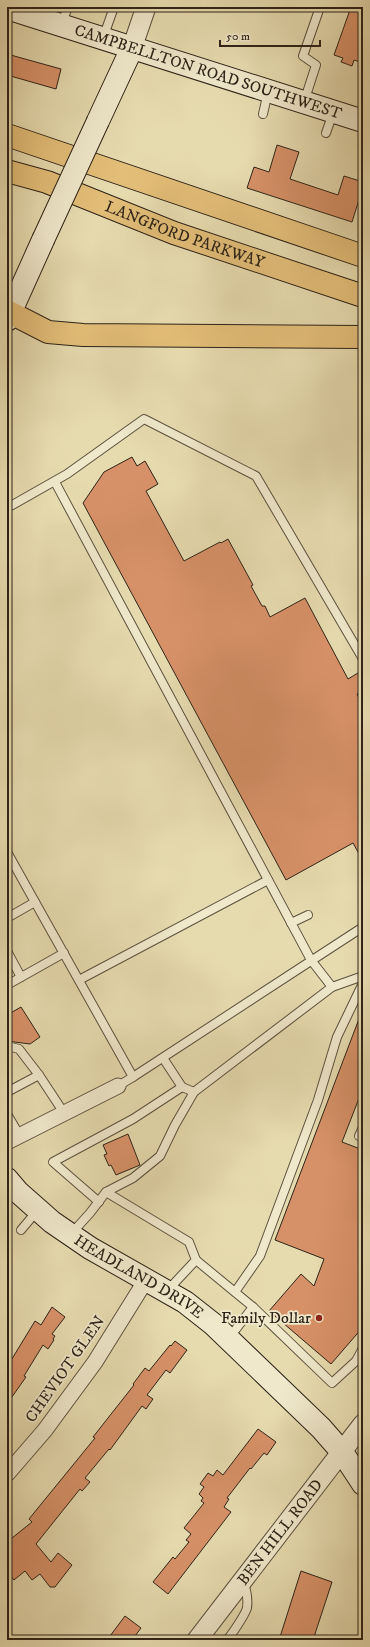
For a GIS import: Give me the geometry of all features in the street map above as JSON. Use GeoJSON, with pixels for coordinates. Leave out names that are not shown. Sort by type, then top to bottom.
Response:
{"type":"FeatureCollection","features":[{"type":"Feature","properties":{"kind":"highway"},"geometry":{"type":"LineString","coordinates":[[7,135],[363,256]]}},
{"type":"Feature","properties":{"kind":"highway","name":"LANGFORD PARKWAY"},"geometry":{"type":"LineString","coordinates":[[7,171],[47,182],[174,233],[363,296]]}},
{"type":"Feature","properties":{"kind":"highway"},"geometry":{"type":"LineString","coordinates":[[8,314],[48,332],[83,335],[363,337]]}},
{"type":"Feature","properties":{"kind":"main road","name":"CAMPBELLTON ROAD SOUTHWEST"},"geometry":{"type":"LineString","coordinates":[[7,8],[64,16],[103,39],[363,121]]}},
{"type":"Feature","properties":{"kind":"main road"},"geometry":{"type":"LineString","coordinates":[[8,314],[132,48]]}},
{"type":"Feature","properties":{"kind":"main road","name":"HEADLAND DRIVE"},"geometry":{"type":"LineString","coordinates":[[7,1179],[18,1192],[52,1222],[90,1248],[191,1307],[213,1324],[321,1428],[342,1452],[363,1484]]}},
{"type":"Feature","properties":{"kind":"street"},"geometry":{"type":"LineString","coordinates":[[132,48],[146,7]]}},
{"type":"Feature","properties":{"kind":"street"},"geometry":{"type":"LineString","coordinates":[[13,1139],[118,1086]]}},
{"type":"Feature","properties":{"kind":"street","name":"CHEVIOT GLEN"},"geometry":{"type":"LineString","coordinates":[[7,1474],[45,1430],[95,1362],[146,1280]]}},
{"type":"Feature","properties":{"kind":"street","name":"BEN HILL ROAD"},"geometry":{"type":"LineString","coordinates":[[197,1640],[363,1424]]}},
{"type":"Feature","properties":{"kind":"lane"},"geometry":{"type":"LineString","coordinates":[[103,39],[113,7]]}},
{"type":"Feature","properties":{"kind":"lane"},"geometry":{"type":"LineString","coordinates":[[304,102],[316,65],[303,56],[320,7]]}},
{"type":"Feature","properties":{"kind":"lane"},"geometry":{"type":"LineString","coordinates":[[262,114],[269,91]]}},
{"type":"Feature","properties":{"kind":"lane"},"geometry":{"type":"LineString","coordinates":[[326,133],[334,112]]}},
{"type":"Feature","properties":{"kind":"lane"},"geometry":{"type":"LineString","coordinates":[[7,508],[55,482],[144,419],[256,476],[363,659]]}},
{"type":"Feature","properties":{"kind":"lane"},"geometry":{"type":"LineString","coordinates":[[55,482],[311,960],[332,987]]}},
{"type":"Feature","properties":{"kind":"lane"},"geometry":{"type":"LineString","coordinates":[[8,855],[133,1077]]}},
{"type":"Feature","properties":{"kind":"lane"},"geometry":{"type":"LineString","coordinates":[[79,980],[268,880]]}},
{"type":"Feature","properties":{"kind":"lane"},"geometry":{"type":"LineString","coordinates":[[7,918],[35,902]]}},
{"type":"Feature","properties":{"kind":"lane"},"geometry":{"type":"LineString","coordinates":[[291,923],[308,915]]}},
{"type":"Feature","properties":{"kind":"lane"},"geometry":{"type":"LineString","coordinates":[[118,1086],[363,927]]}},
{"type":"Feature","properties":{"kind":"lane"},"geometry":{"type":"LineString","coordinates":[[7,951],[21,977]]}},
{"type":"Feature","properties":{"kind":"lane"},"geometry":{"type":"LineString","coordinates":[[7,985],[64,953]]}},
{"type":"Feature","properties":{"kind":"lane"},"geometry":{"type":"LineString","coordinates":[[71,1235],[106,1192],[133,1178],[160,1156],[175,1125],[194,1092],[332,987],[363,976]]}},
{"type":"Feature","properties":{"kind":"lane"},"geometry":{"type":"LineString","coordinates":[[235,1292],[260,1256],[318,1100],[337,1037],[363,983]]}},
{"type":"Feature","properties":{"kind":"lane"},"geometry":{"type":"LineString","coordinates":[[7,1046],[19,1049],[39,1075],[64,1113]]}},
{"type":"Feature","properties":{"kind":"lane"},"geometry":{"type":"LineString","coordinates":[[162,1058],[182,1087],[194,1092]]}},
{"type":"Feature","properties":{"kind":"lane"},"geometry":{"type":"LineString","coordinates":[[7,1092],[39,1075]]}},
{"type":"Feature","properties":{"kind":"lane"},"geometry":{"type":"LineString","coordinates":[[99,1202],[53,1162],[133,1119],[182,1087]]}},
{"type":"Feature","properties":{"kind":"lane"},"geometry":{"type":"LineString","coordinates":[[7,1114],[13,1139]]}},
{"type":"Feature","properties":{"kind":"lane"},"geometry":{"type":"LineString","coordinates":[[360,1136],[363,1127]]}},
{"type":"Feature","properties":{"kind":"lane"},"geometry":{"type":"LineString","coordinates":[[106,1192],[189,1242],[196,1260],[253,1308],[332,1383],[356,1361],[363,1348]]}},
{"type":"Feature","properties":{"kind":"lane"},"geometry":{"type":"LineString","coordinates":[[21,1230],[38,1210]]}},
{"type":"Feature","properties":{"kind":"lane"},"geometry":{"type":"LineString","coordinates":[[167,1292],[196,1260]]}},
{"type":"Feature","properties":{"kind":"lane"},"geometry":{"type":"LineString","coordinates":[[229,1339],[253,1308]]}},
{"type":"Feature","properties":{"kind":"lane"},"geometry":{"type":"LineString","coordinates":[[227,1640],[247,1608],[246,1588],[242,1581]]}},
{"type":"Feature","properties":{"kind":"building"},"geometry":{"type":"Polygon","coordinates":[[[351,7],[363,7],[363,63],[354,60],[352,66],[341,62],[343,58],[334,55],[351,7]]]}},
{"type":"Feature","properties":{"kind":"building"},"geometry":{"type":"Polygon","coordinates":[[[7,54],[61,69],[56,89],[7,75],[7,54]]]}},
{"type":"Feature","properties":{"kind":"building"},"geometry":{"type":"Polygon","coordinates":[[[277,145],[299,152],[290,179],[338,195],[344,176],[363,182],[363,187],[352,222],[247,188],[254,167],[269,172],[277,145]]]}},
{"type":"Feature","properties":{"kind":"building"},"geometry":{"type":"Polygon","coordinates":[[[132,457],[137,466],[145,461],[158,484],[146,491],[184,561],[228,539],[253,585],[251,586],[262,606],[265,606],[270,617],[305,598],[348,679],[363,670],[363,691],[357,694],[363,706],[363,861],[353,843],[286,880],[83,503],[104,472],[132,457]]]}},
{"type":"Feature","properties":{"kind":"building"},"geometry":{"type":"Polygon","coordinates":[[[21,1007],[40,1037],[30,1044],[7,1041],[7,1015],[21,1007]]]}},
{"type":"Feature","properties":{"kind":"building"},"geometry":{"type":"Polygon","coordinates":[[[362,1011],[363,1088],[342,1142],[363,1150],[363,1318],[360,1325],[363,1327],[331,1364],[269,1311],[301,1274],[314,1286],[324,1259],[275,1240],[362,1011]]]}},
{"type":"Feature","properties":{"kind":"building"},"geometry":{"type":"Polygon","coordinates":[[[128,1134],[140,1165],[116,1175],[111,1165],[109,1166],[104,1155],[107,1154],[103,1145],[128,1134]]]}},
{"type":"Feature","properties":{"kind":"building"},"geometry":{"type":"Polygon","coordinates":[[[52,1307],[65,1317],[52,1334],[55,1336],[53,1339],[54,1340],[48,1349],[43,1345],[24,1376],[26,1377],[7,1404],[7,1367],[35,1321],[41,1325],[52,1307]]]}},
{"type":"Feature","properties":{"kind":"building"},"geometry":{"type":"Polygon","coordinates":[[[175,1341],[187,1350],[170,1373],[166,1370],[147,1395],[153,1399],[146,1409],[142,1406],[110,1450],[109,1449],[85,1478],[90,1482],[82,1491],[80,1489],[36,1544],[51,1562],[58,1553],[72,1565],[55,1587],[50,1587],[40,1574],[32,1580],[25,1571],[14,1580],[7,1571],[7,1542],[32,1522],[29,1519],[95,1438],[93,1437],[134,1385],[133,1384],[145,1368],[149,1371],[175,1341]]]}},
{"type":"Feature","properties":{"kind":"building"},"geometry":{"type":"Polygon","coordinates":[[[258,1429],[276,1442],[267,1455],[264,1453],[251,1469],[250,1468],[227,1498],[229,1499],[224,1507],[231,1512],[168,1594],[153,1582],[173,1557],[175,1559],[189,1542],[186,1540],[191,1534],[184,1528],[204,1503],[201,1501],[203,1498],[199,1494],[204,1487],[200,1484],[208,1473],[213,1476],[217,1470],[223,1475],[258,1429]]]}},
{"type":"Feature","properties":{"kind":"building"},"geometry":{"type":"Polygon","coordinates":[[[301,1571],[332,1582],[313,1640],[279,1640],[301,1571]]]}},
{"type":"Feature","properties":{"kind":"building"},"geometry":{"type":"Polygon","coordinates":[[[125,1616],[141,1628],[132,1640],[107,1640],[125,1616]]]}},
{"type":"Feature","properties":{"kind":"place","name":"Family Dollar"},"geometry":{"type":"Point","coordinates":[319,1318]}}]}
